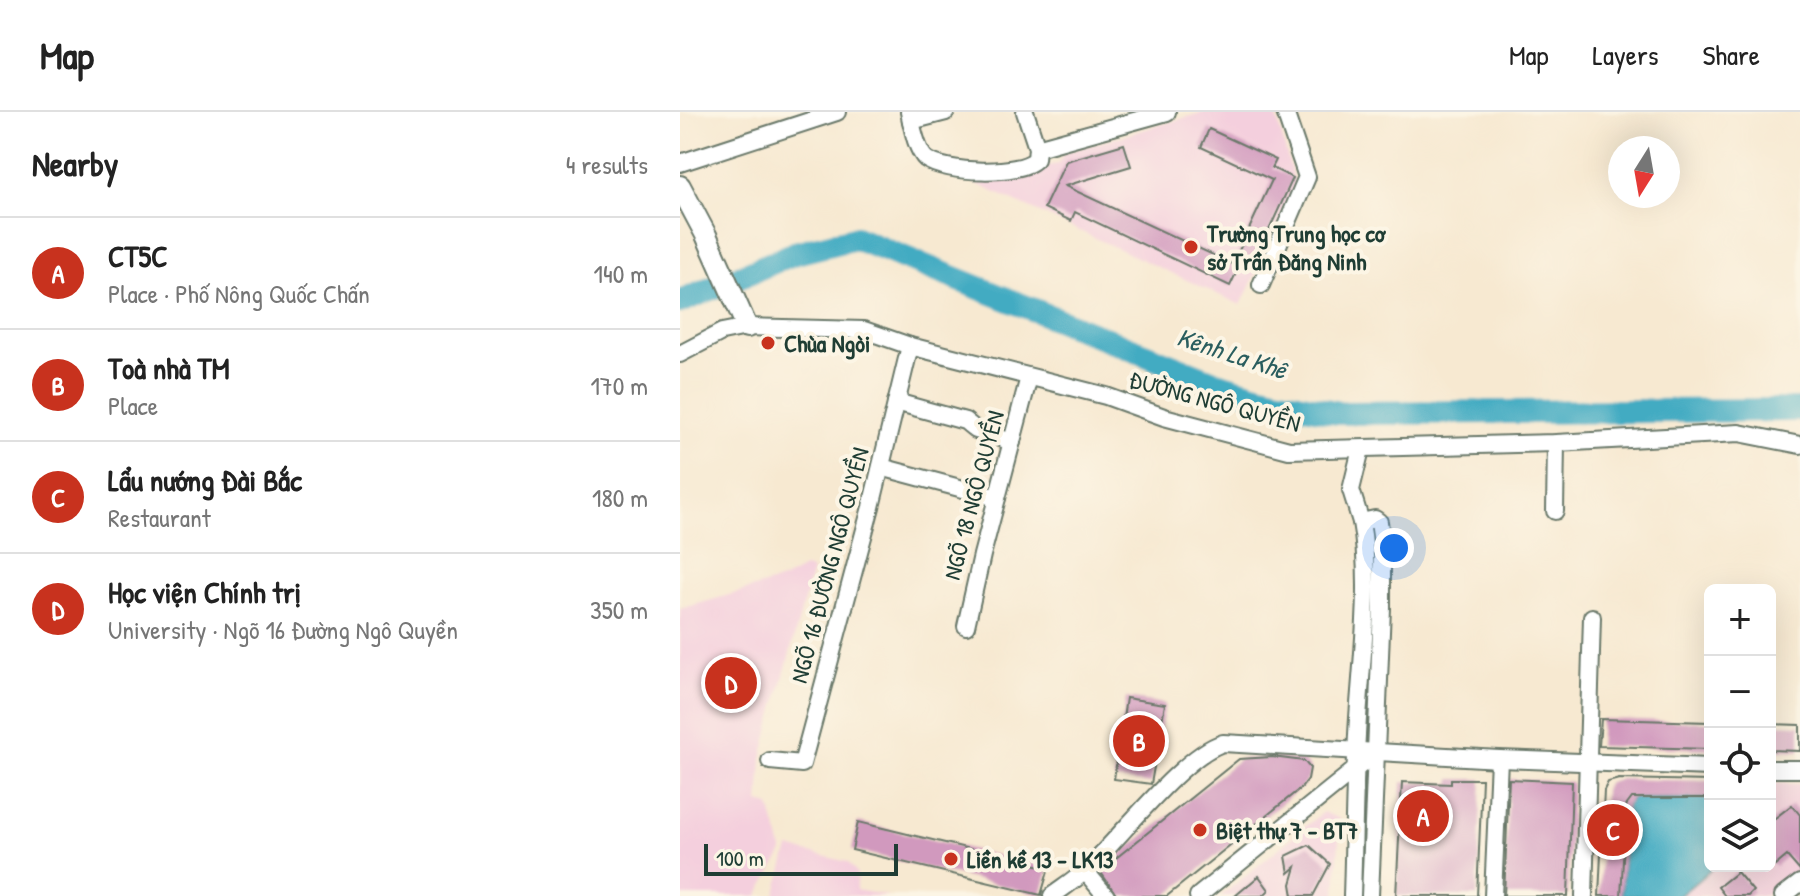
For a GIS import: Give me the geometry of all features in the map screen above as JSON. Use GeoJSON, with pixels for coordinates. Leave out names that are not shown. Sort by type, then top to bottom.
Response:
{"type":"FeatureCollection","features":[{"type":"Feature","properties":{"kind":"main road"},"geometry":{"type":"LineString","coordinates":[[680,186],[744,318]]}},
{"type":"Feature","properties":{"kind":"street"},"geometry":{"type":"LineString","coordinates":[[680,163],[837,112]]}},
{"type":"Feature","properties":{"kind":"street"},"geometry":{"type":"LineString","coordinates":[[946,112],[910,116],[922,154],[937,164],[987,171],[1027,166],[1036,159],[1037,148],[1025,112]]}},
{"type":"Feature","properties":{"kind":"street"},"geometry":{"type":"LineString","coordinates":[[1037,148],[1167,112]]}},
{"type":"Feature","properties":{"kind":"street"},"geometry":{"type":"LineString","coordinates":[[1261,285],[1307,177],[1285,112]]}},
{"type":"Feature","properties":{"kind":"street","name":"ĐƯỜNG NGÔ QUYỀN"},"geometry":{"type":"LineString","coordinates":[[680,354],[744,318],[864,330],[910,346],[1106,396],[1164,417],[1281,449],[1556,443],[1739,433],[1800,445]]}},
{"type":"Feature","properties":{"kind":"street","name":"NGÕ 16 ĐƯỜNG NGÔ QUYỀN"},"geometry":{"type":"LineString","coordinates":[[770,761],[802,764],[910,346]]}},
{"type":"Feature","properties":{"kind":"street","name":"NGÕ 18 NGÔ QUYỀN"},"geometry":{"type":"LineString","coordinates":[[966,626],[1029,377]]}},
{"type":"Feature","properties":{"kind":"street"},"geometry":{"type":"LineString","coordinates":[[896,402],[965,421],[976,430],[1012,442]]}},
{"type":"Feature","properties":{"kind":"street"},"geometry":{"type":"LineString","coordinates":[[1555,511],[1556,443]]}},
{"type":"Feature","properties":{"kind":"street"},"geometry":{"type":"LineString","coordinates":[[1352,896],[1365,543],[1351,490],[1361,449]]}},
{"type":"Feature","properties":{"kind":"street"},"geometry":{"type":"LineString","coordinates":[[881,467],[997,498]]}},
{"type":"Feature","properties":{"kind":"street"},"geometry":{"type":"LineString","coordinates":[[1361,522],[1375,519],[1379,522],[1382,543],[1370,896]]}},
{"type":"Feature","properties":{"kind":"street"},"geometry":{"type":"LineString","coordinates":[[1584,896],[1592,617]]}},
{"type":"Feature","properties":{"kind":"street"},"geometry":{"type":"LineString","coordinates":[[1052,896],[1085,871],[1173,779],[1209,747],[1223,743],[1356,760]]}},
{"type":"Feature","properties":{"kind":"street"},"geometry":{"type":"LineString","coordinates":[[1198,896],[1356,760],[1374,753],[1704,767]]}},
{"type":"Feature","properties":{"kind":"street"},"geometry":{"type":"LineString","coordinates":[[1493,896],[1499,759]]}},
{"type":"Feature","properties":{"kind":"street"},"geometry":{"type":"LineString","coordinates":[[1776,769],[1800,769]]}},
{"type":"Feature","properties":{"kind":"street"},"geometry":{"type":"LineString","coordinates":[[1085,871],[1106,896]]}},
{"type":"Feature","properties":{"kind":"street"},"geometry":{"type":"LineString","coordinates":[[1783,896],[1800,883]]}},
{"type":"Feature","properties":{"kind":"shaded area","name":"Trường Trung học cơ sở Trần Đăng Ninh"},"geometry":{"type":"Polygon","coordinates":[[[1204,112],[1275,112],[1296,188],[1241,305],[966,179],[1058,164],[1064,153],[1204,112]]]}},
{"type":"Feature","properties":{"kind":"shaded area"},"geometry":{"type":"Polygon","coordinates":[[[804,568],[812,570],[762,758],[759,803],[770,806],[783,852],[758,896],[680,896],[680,609],[782,580],[804,568]]]}},
{"type":"Feature","properties":{"kind":"shaded area"},"geometry":{"type":"Polygon","coordinates":[[[1776,783],[1800,784],[1800,869],[1764,896],[1679,896],[1708,872],[1776,872],[1776,783]]]}},
{"type":"Feature","properties":{"kind":"shaded area"},"geometry":{"type":"Polygon","coordinates":[[[1323,812],[1340,819],[1336,896],[1221,896],[1323,812]]]}},
{"type":"Feature","properties":{"kind":"shaded area"},"geometry":{"type":"Polygon","coordinates":[[[789,848],[848,862],[857,874],[856,890],[889,896],[775,896],[789,848]]]}},
{"type":"Feature","properties":{"kind":"water"},"geometry":{"type":"Polygon","coordinates":[[[1632,798],[1704,798],[1704,872],[1708,872],[1679,896],[1621,896],[1626,806],[1632,798]]]}},
{"type":"Feature","properties":{"kind":"building"},"geometry":{"type":"Polygon","coordinates":[[[1209,129],[1276,160],[1272,168],[1293,178],[1253,265],[1236,257],[1272,180],[1201,147],[1209,129]]]}},
{"type":"Feature","properties":{"kind":"building"},"geometry":{"type":"Polygon","coordinates":[[[1124,144],[1131,166],[1065,186],[1239,267],[1230,286],[1075,212],[1071,221],[1044,208],[1066,161],[1124,144]]]}},
{"type":"Feature","properties":{"kind":"building"},"geometry":{"type":"Polygon","coordinates":[[[1126,698],[1165,704],[1151,784],[1114,779],[1126,698]]]}},
{"type":"Feature","properties":{"kind":"building"},"geometry":{"type":"Polygon","coordinates":[[[1601,719],[1704,722],[1704,749],[1599,746],[1601,719]]]}},
{"type":"Feature","properties":{"kind":"building"},"geometry":{"type":"Polygon","coordinates":[[[1776,724],[1800,725],[1800,751],[1776,750],[1776,724]]]}},
{"type":"Feature","properties":{"kind":"building","name":"Biệt thự 7 - BT7"},"geometry":{"type":"Polygon","coordinates":[[[1272,757],[1304,761],[1310,768],[1308,779],[1302,787],[1167,896],[1117,896],[1100,871],[1239,759],[1272,757]]]}},
{"type":"Feature","properties":{"kind":"building"},"geometry":{"type":"Polygon","coordinates":[[[1451,779],[1482,779],[1477,896],[1396,896],[1402,782],[1451,784],[1451,779]]]}},
{"type":"Feature","properties":{"kind":"building"},"geometry":{"type":"Polygon","coordinates":[[[1509,779],[1572,782],[1568,896],[1504,896],[1509,779]]]}},
{"type":"Feature","properties":{"kind":"building"},"geometry":{"type":"Polygon","coordinates":[[[1619,779],[1704,781],[1704,798],[1632,798],[1626,806],[1621,896],[1599,896],[1604,790],[1608,782],[1619,779]]]}},
{"type":"Feature","properties":{"kind":"building"},"geometry":{"type":"Polygon","coordinates":[[[1792,805],[1800,815],[1800,871],[1787,856],[1776,865],[1776,817],[1792,805]]]}},
{"type":"Feature","properties":{"kind":"building","name":"Liền kề 13 - LK13"},"geometry":{"type":"Polygon","coordinates":[[[858,822],[1049,868],[1041,895],[852,850],[858,822]]]}},
{"type":"Feature","properties":{"kind":"building"},"geometry":{"type":"Polygon","coordinates":[[[1309,845],[1330,864],[1313,896],[1293,896],[1291,884],[1296,867],[1289,873],[1286,856],[1309,845]]]}},
{"type":"Feature","properties":{"kind":"building"},"geometry":{"type":"Polygon","coordinates":[[[1737,872],[1753,891],[1748,896],[1725,896],[1718,887],[1737,872]]]}},
{"type":"Feature","properties":{"kind":"building"},"geometry":{"type":"Polygon","coordinates":[[[1259,876],[1269,890],[1263,896],[1235,896],[1259,876]]]}},
{"type":"Feature","properties":{"kind":"waterway","name":"Kênh La Khê"},"geometry":{"type":"LineString","coordinates":[[680,302],[795,253],[855,238],[1216,383],[1338,413],[1800,410]]}},
{"type":"Feature","properties":{"kind":"place","name":"Trường Trung học cơ sở Trần Đăng Ninh"},"geometry":{"type":"Point","coordinates":[1191,247]}},
{"type":"Feature","properties":{"kind":"place","name":"Chùa Ngòi"},"geometry":{"type":"Point","coordinates":[768,343]}},
{"type":"Feature","properties":{"kind":"place","name":"Học viện Chính trị"},"geometry":{"type":"Point","coordinates":[731,683]}},
{"type":"Feature","properties":{"kind":"place","name":"Toà nhà TM"},"geometry":{"type":"Point","coordinates":[1139,741]}},
{"type":"Feature","properties":{"kind":"place","name":"CT5C"},"geometry":{"type":"Point","coordinates":[1423,816]}},
{"type":"Feature","properties":{"kind":"place","name":"Biệt thự 7 - BT7"},"geometry":{"type":"Point","coordinates":[1200,830]}},
{"type":"Feature","properties":{"kind":"place","name":"Lẩu nướng Đài Bắc"},"geometry":{"type":"Point","coordinates":[1613,830]}},
{"type":"Feature","properties":{"kind":"place","name":"Liền kề 13 - LK13"},"geometry":{"type":"Point","coordinates":[951,859]}}]}
